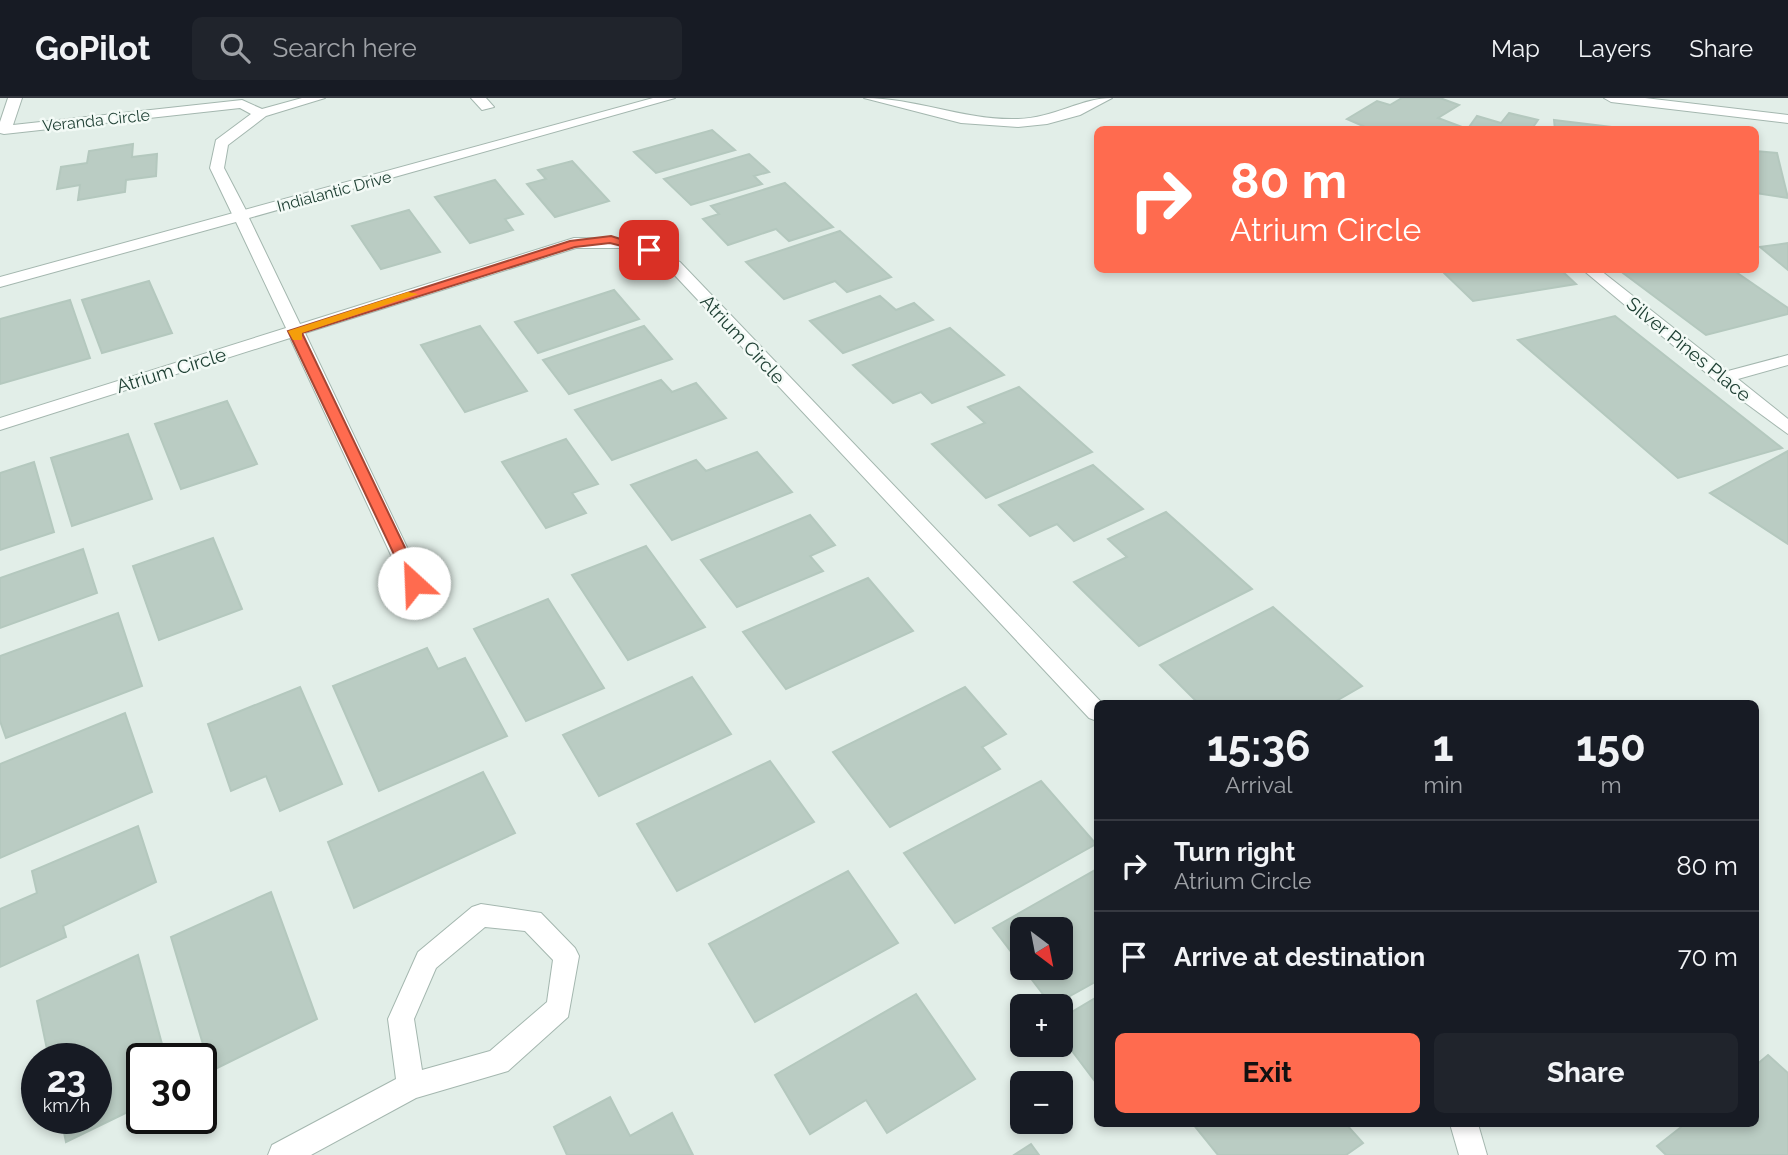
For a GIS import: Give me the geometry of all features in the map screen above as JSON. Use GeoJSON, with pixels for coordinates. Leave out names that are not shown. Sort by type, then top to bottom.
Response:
{"type":"FeatureCollection","features":[{"type":"Feature","properties":{"kind":"street","name":"Veranda Circle"},"geometry":{"type":"LineString","coordinates":[[15,98],[2,130],[242,104],[261,113]]}},
{"type":"Feature","properties":{"kind":"street","name":"Veranda Circle"},"geometry":{"type":"LineString","coordinates":[[318,98],[261,113],[221,143],[217,168],[414,583]]}},
{"type":"Feature","properties":{"kind":"street","name":"Indialantic Drive"},"geometry":{"type":"LineString","coordinates":[[0,282],[668,98]]}},
{"type":"Feature","properties":{"kind":"street"},"geometry":{"type":"LineString","coordinates":[[871,98],[979,123],[1016,125],[1047,122],[1085,109],[1105,98]]}},
{"type":"Feature","properties":{"kind":"street"},"geometry":{"type":"LineString","coordinates":[[1611,98],[1788,119]]}},
{"type":"Feature","properties":{"kind":"street","name":"Atrium Circle"},"geometry":{"type":"LineString","coordinates":[[0,424],[574,243],[611,239],[649,250],[674,265],[1094,709]]}},
{"type":"Feature","properties":{"kind":"street","name":"Silver Pines Place"},"geometry":{"type":"LineString","coordinates":[[1595,273],[1788,428]]}},
{"type":"Feature","properties":{"kind":"street"},"geometry":{"type":"LineString","coordinates":[[1723,377],[1788,360]]}},
{"type":"Feature","properties":{"kind":"street"},"geometry":{"type":"LineString","coordinates":[[282,1155],[411,1086],[498,1062],[559,1008],[566,956],[532,921],[481,915],[427,960],[401,1019],[411,1086]]}},
{"type":"Feature","properties":{"kind":"street"},"geometry":{"type":"LineString","coordinates":[[1465,1127],[1473,1155]]}},
{"type":"Feature","properties":{"kind":"building"},"geometry":{"type":"Polygon","coordinates":[[[1402,98],[1440,98],[1459,105],[1438,118],[1459,126],[1363,126],[1347,119],[1377,101],[1390,105],[1402,98]]]}},
{"type":"Feature","properties":{"kind":"building"},"geometry":{"type":"Polygon","coordinates":[[[1509,113],[1538,120],[1534,126],[1470,126],[1477,116],[1501,123],[1509,113]]]}},
{"type":"Feature","properties":{"kind":"building"},"geometry":{"type":"Polygon","coordinates":[[[1554,120],[1603,126],[1555,126],[1554,120]]]}},
{"type":"Feature","properties":{"kind":"building"},"geometry":{"type":"Polygon","coordinates":[[[712,130],[735,150],[656,173],[634,152],[712,130]]]}},
{"type":"Feature","properties":{"kind":"building"},"geometry":{"type":"Polygon","coordinates":[[[133,144],[132,157],[157,154],[156,176],[126,180],[125,192],[78,200],[80,185],[57,189],[61,167],[87,163],[89,151],[133,144]]]}},
{"type":"Feature","properties":{"kind":"building"},"geometry":{"type":"Polygon","coordinates":[[[1759,151],[1777,153],[1788,198],[1759,194],[1759,151]]]}},
{"type":"Feature","properties":{"kind":"building"},"geometry":{"type":"Polygon","coordinates":[[[749,154],[769,172],[754,176],[762,184],[691,205],[664,179],[749,154]]]}},
{"type":"Feature","properties":{"kind":"building"},"geometry":{"type":"Polygon","coordinates":[[[572,161],[609,201],[555,217],[527,184],[546,179],[538,170],[572,161]]]}},
{"type":"Feature","properties":{"kind":"building"},"geometry":{"type":"Polygon","coordinates":[[[495,180],[523,214],[505,219],[513,230],[470,243],[435,197],[495,180]]]}},
{"type":"Feature","properties":{"kind":"building"},"geometry":{"type":"Polygon","coordinates":[[[785,183],[833,227],[789,241],[776,229],[728,245],[703,219],[719,214],[711,206],[785,183]]]}},
{"type":"Feature","properties":{"kind":"building"},"geometry":{"type":"Polygon","coordinates":[[[409,210],[440,252],[381,269],[352,226],[409,210]]]}},
{"type":"Feature","properties":{"kind":"building"},"geometry":{"type":"Polygon","coordinates":[[[840,231],[891,277],[847,292],[835,281],[784,299],[746,262],[840,231]]]}},
{"type":"Feature","properties":{"kind":"building"},"geometry":{"type":"Polygon","coordinates":[[[1788,243],[1788,270],[1760,247],[1788,243]]]}},
{"type":"Feature","properties":{"kind":"building"},"geometry":{"type":"Polygon","coordinates":[[[1444,273],[1564,273],[1576,284],[1473,301],[1444,273]]]}},
{"type":"Feature","properties":{"kind":"building"},"geometry":{"type":"Polygon","coordinates":[[[1623,273],[1737,273],[1788,308],[1788,314],[1706,335],[1623,273]]]}},
{"type":"Feature","properties":{"kind":"building"},"geometry":{"type":"Polygon","coordinates":[[[149,281],[172,333],[102,353],[82,300],[149,281]]]}},
{"type":"Feature","properties":{"kind":"building"},"geometry":{"type":"Polygon","coordinates":[[[614,290],[639,319],[538,353],[515,322],[614,290]]]}},
{"type":"Feature","properties":{"kind":"building"},"geometry":{"type":"Polygon","coordinates":[[[880,296],[896,310],[914,303],[933,320],[843,353],[810,321],[880,296]]]}},
{"type":"Feature","properties":{"kind":"building"},"geometry":{"type":"Polygon","coordinates":[[[70,300],[90,358],[0,384],[0,319],[70,300]]]}},
{"type":"Feature","properties":{"kind":"building"},"geometry":{"type":"Polygon","coordinates":[[[1615,316],[1782,448],[1678,478],[1518,340],[1615,316]]]}},
{"type":"Feature","properties":{"kind":"building"},"geometry":{"type":"Polygon","coordinates":[[[480,326],[527,391],[465,412],[421,345],[480,326]]]}},
{"type":"Feature","properties":{"kind":"building"},"geometry":{"type":"Polygon","coordinates":[[[644,326],[672,359],[569,394],[543,360],[644,326]]]}},
{"type":"Feature","properties":{"kind":"building"},"geometry":{"type":"Polygon","coordinates":[[[950,328],[1004,375],[932,403],[921,392],[893,403],[853,365],[950,328]]]}},
{"type":"Feature","properties":{"kind":"building"},"geometry":{"type":"Polygon","coordinates":[[[661,380],[672,392],[696,383],[726,418],[612,460],[575,410],[661,380]]]}},
{"type":"Feature","properties":{"kind":"building"},"geometry":{"type":"Polygon","coordinates":[[[1019,387],[1092,452],[986,498],[932,444],[985,423],[968,407],[1019,387]]]}},
{"type":"Feature","properties":{"kind":"building"},"geometry":{"type":"Polygon","coordinates":[[[227,401],[257,464],[181,489],[155,424],[227,401]]]}},
{"type":"Feature","properties":{"kind":"building"},"geometry":{"type":"Polygon","coordinates":[[[128,434],[152,499],[72,526],[51,458],[128,434]]]}},
{"type":"Feature","properties":{"kind":"building"},"geometry":{"type":"Polygon","coordinates":[[[566,439],[598,484],[572,493],[586,513],[546,528],[502,462],[566,439]]]}},
{"type":"Feature","properties":{"kind":"building"},"geometry":{"type":"Polygon","coordinates":[[[1788,451],[1788,544],[1710,493],[1788,451]]]}},
{"type":"Feature","properties":{"kind":"building"},"geometry":{"type":"Polygon","coordinates":[[[757,452],[792,492],[672,540],[631,485],[696,460],[706,471],[757,452]]]}},
{"type":"Feature","properties":{"kind":"building"},"geometry":{"type":"Polygon","coordinates":[[[34,462],[54,532],[0,550],[0,473],[34,462]]]}},
{"type":"Feature","properties":{"kind":"building"},"geometry":{"type":"Polygon","coordinates":[[[1093,465],[1143,509],[1074,541],[1057,524],[1030,536],[999,505],[1093,465]]]}},
{"type":"Feature","properties":{"kind":"building"},"geometry":{"type":"Polygon","coordinates":[[[1166,512],[1252,589],[1139,646],[1074,582],[1127,557],[1108,539],[1166,512]]]}},
{"type":"Feature","properties":{"kind":"building"},"geometry":{"type":"Polygon","coordinates":[[[810,515],[835,545],[810,556],[823,571],[737,607],[701,560],[810,515]]]}},
{"type":"Feature","properties":{"kind":"building"},"geometry":{"type":"Polygon","coordinates":[[[213,538],[242,609],[159,640],[133,566],[213,538]]]}},
{"type":"Feature","properties":{"kind":"building"},"geometry":{"type":"Polygon","coordinates":[[[646,546],[705,627],[628,660],[572,575],[646,546]]]}},
{"type":"Feature","properties":{"kind":"building"},"geometry":{"type":"Polygon","coordinates":[[[83,549],[97,593],[0,628],[0,578],[83,549]]]}},
{"type":"Feature","properties":{"kind":"building"},"geometry":{"type":"Polygon","coordinates":[[[868,578],[913,631],[786,689],[743,632],[868,578]]]}},
{"type":"Feature","properties":{"kind":"building"},"geometry":{"type":"Polygon","coordinates":[[[548,599],[604,688],[526,721],[474,629],[548,599]]]}},
{"type":"Feature","properties":{"kind":"building"},"geometry":{"type":"Polygon","coordinates":[[[1273,607],[1362,686],[1338,700],[1195,700],[1160,665],[1273,607]]]}},
{"type":"Feature","properties":{"kind":"building"},"geometry":{"type":"Polygon","coordinates":[[[118,613],[142,686],[6,738],[0,721],[0,656],[118,613]]]}},
{"type":"Feature","properties":{"kind":"building"},"geometry":{"type":"Polygon","coordinates":[[[427,648],[438,669],[465,658],[507,736],[379,791],[333,686],[427,648]]]}},
{"type":"Feature","properties":{"kind":"building"},"geometry":{"type":"Polygon","coordinates":[[[692,677],[731,734],[599,796],[563,735],[692,677]]]}},
{"type":"Feature","properties":{"kind":"building"},"geometry":{"type":"Polygon","coordinates":[[[300,687],[342,784],[280,811],[266,776],[231,791],[208,724],[300,687]]]}},
{"type":"Feature","properties":{"kind":"building"},"geometry":{"type":"Polygon","coordinates":[[[965,687],[1006,734],[982,747],[1000,769],[890,827],[833,752],[965,687]]]}},
{"type":"Feature","properties":{"kind":"building"},"geometry":{"type":"Polygon","coordinates":[[[125,713],[152,792],[0,858],[0,764],[125,713]]]}},
{"type":"Feature","properties":{"kind":"building"},"geometry":{"type":"Polygon","coordinates":[[[770,761],[814,822],[677,891],[637,824],[770,761]]]}},
{"type":"Feature","properties":{"kind":"building"},"geometry":{"type":"Polygon","coordinates":[[[483,772],[515,833],[354,908],[328,842],[483,772]]]}},
{"type":"Feature","properties":{"kind":"building"},"geometry":{"type":"Polygon","coordinates":[[[1041,781],[1094,842],[1094,845],[955,923],[904,853],[1041,781]]]}},
{"type":"Feature","properties":{"kind":"building"},"geometry":{"type":"Polygon","coordinates":[[[138,826],[156,882],[63,926],[66,937],[0,967],[0,909],[37,893],[32,871],[138,826]]]}},
{"type":"Feature","properties":{"kind":"building"},"geometry":{"type":"Polygon","coordinates":[[[848,871],[898,943],[755,1022],[709,944],[848,871]]]}},
{"type":"Feature","properties":{"kind":"building"},"geometry":{"type":"Polygon","coordinates":[[[1094,871],[1094,983],[1073,994],[1043,994],[1032,980],[1073,980],[1073,917],[1012,917],[1094,871]]]}},
{"type":"Feature","properties":{"kind":"building"},"geometry":{"type":"Polygon","coordinates":[[[271,892],[317,1019],[217,1068],[217,1043],[203,1043],[171,937],[271,892]]]}},
{"type":"Feature","properties":{"kind":"building"},"geometry":{"type":"Polygon","coordinates":[[[1010,918],[1010,950],[993,928],[1010,918]]]}},
{"type":"Feature","properties":{"kind":"building"},"geometry":{"type":"Polygon","coordinates":[[[138,955],[162,1043],[126,1043],[126,1113],[112,1120],[112,1043],[46,1043],[37,1001],[138,955]]]}},
{"type":"Feature","properties":{"kind":"building"},"geometry":{"type":"Polygon","coordinates":[[[916,994],[975,1079],[887,1133],[866,1100],[810,1134],[775,1075],[916,994]]]}},
{"type":"Feature","properties":{"kind":"building"},"geometry":{"type":"Polygon","coordinates":[[[1094,999],[1094,1080],[1073,1052],[1073,1011],[1094,999]]]}},
{"type":"Feature","properties":{"kind":"building"},"geometry":{"type":"Polygon","coordinates":[[[1768,1055],[1788,1073],[1788,1155],[1666,1155],[1657,1146],[1681,1127],[1759,1127],[1759,1063],[1768,1055]]]}},
{"type":"Feature","properties":{"kind":"building"},"geometry":{"type":"Polygon","coordinates":[[[610,1097],[630,1136],[672,1113],[693,1155],[567,1155],[554,1127],[610,1097]]]}},
{"type":"Feature","properties":{"kind":"building"},"geometry":{"type":"Polygon","coordinates":[[[1195,1127],[1349,1127],[1363,1143],[1346,1155],[1218,1155],[1195,1127]]]}},
{"type":"Feature","properties":{"kind":"building"},"geometry":{"type":"Polygon","coordinates":[[[64,1134],[82,1134],[66,1142],[64,1134]]]}},
{"type":"Feature","properties":{"kind":"building"},"geometry":{"type":"Polygon","coordinates":[[[1031,1144],[1039,1155],[1014,1155],[1031,1144]]]}},
{"type":"Feature","properties":{"kind":"slow traffic"},"geometry":{"type":"LineString","coordinates":[[297,337],[295,331],[412,294]]}},
{"type":"Feature","properties":{"kind":"route"},"geometry":{"type":"LineString","coordinates":[[414,583],[295,331],[574,243],[611,239],[649,250]]}}]}
